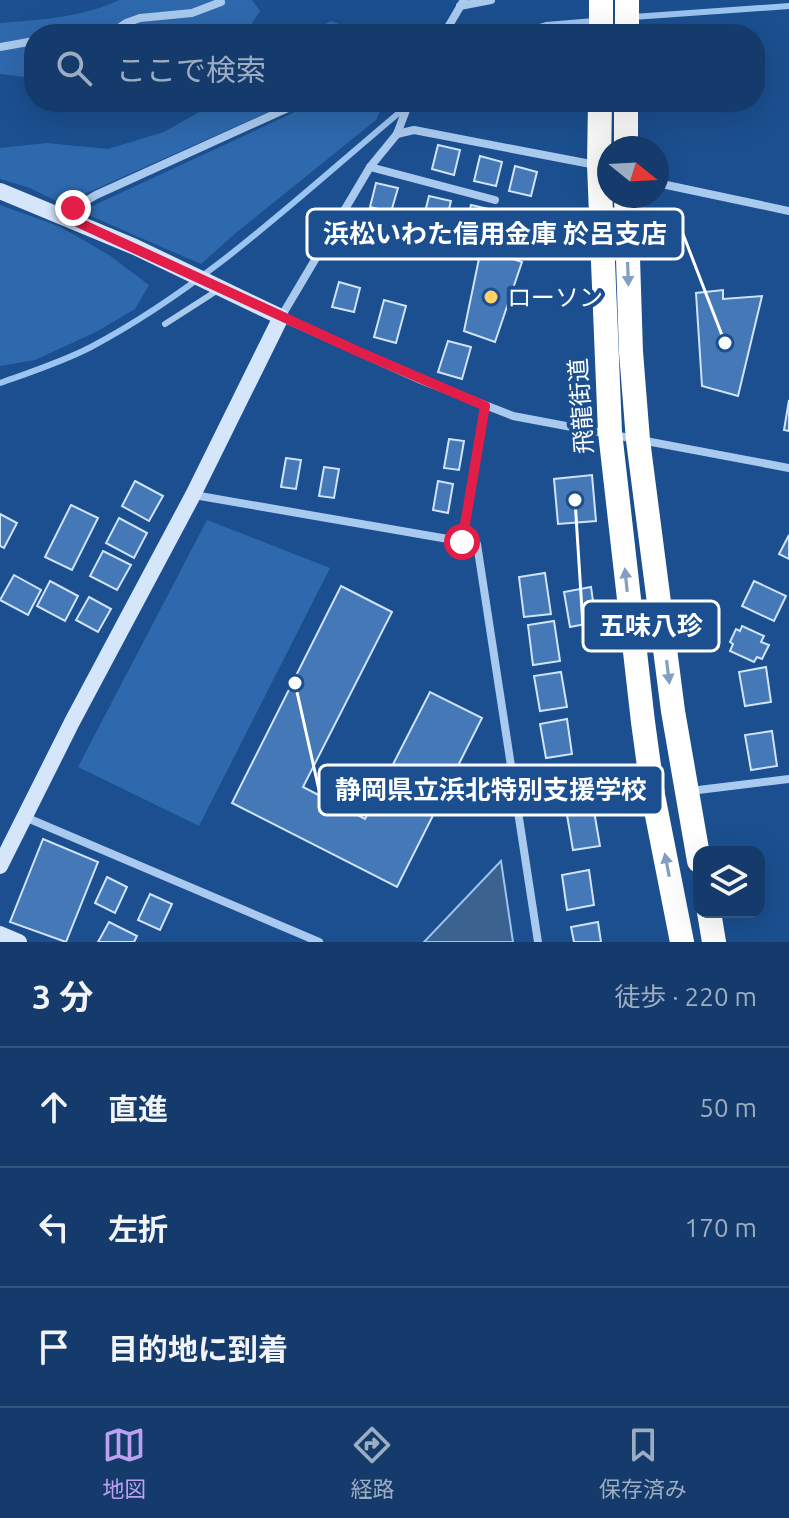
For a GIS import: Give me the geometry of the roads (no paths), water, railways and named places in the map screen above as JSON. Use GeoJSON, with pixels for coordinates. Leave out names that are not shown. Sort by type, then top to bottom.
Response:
{"type":"FeatureCollection","features":[{"type":"Feature","properties":{"kind":"highway","name":"飛龍街道"},"geometry":{"type":"LineString","coordinates":[[599,136],[600,112]]}},
{"type":"Feature","properties":{"kind":"highway"},"geometry":{"type":"LineString","coordinates":[[626,112],[626,136]]}},
{"type":"Feature","properties":{"kind":"highway","name":"飛龍街道"},"geometry":{"type":"LineString","coordinates":[[601,208],[610,432],[653,795],[682,942]]}},
{"type":"Feature","properties":{"kind":"highway"},"geometry":{"type":"LineString","coordinates":[[626,208],[631,352],[638,440],[696,846]]}},
{"type":"Feature","properties":{"kind":"highway"},"geometry":{"type":"LineString","coordinates":[[710,918],[714,942]]}},
{"type":"Feature","properties":{"kind":"street"},"geometry":{"type":"LineString","coordinates":[[450,24],[462,3],[491,0]]}},
{"type":"Feature","properties":{"kind":"street"},"geometry":{"type":"LineString","coordinates":[[125,24],[140,18],[192,13],[221,2]]}},
{"type":"Feature","properties":{"kind":"street"},"geometry":{"type":"LineString","coordinates":[[0,47],[24,43]]}},
{"type":"Feature","properties":{"kind":"street"},"geometry":{"type":"LineString","coordinates":[[62,215],[109,189],[279,112]]}},
{"type":"Feature","properties":{"kind":"street"},"geometry":{"type":"LineString","coordinates":[[0,866],[193,495],[281,317],[370,167],[398,130],[405,112]]}},
{"type":"Feature","properties":{"kind":"street"},"geometry":{"type":"LineString","coordinates":[[398,130],[414,130],[597,165]]}},
{"type":"Feature","properties":{"kind":"street"},"geometry":{"type":"LineString","coordinates":[[370,167],[495,200]]}},
{"type":"Feature","properties":{"kind":"street"},"geometry":{"type":"LineString","coordinates":[[669,186],[789,211]]}},
{"type":"Feature","properties":{"kind":"street"},"geometry":{"type":"LineString","coordinates":[[0,191],[62,215],[281,317],[485,406],[540,421],[789,468]]}},
{"type":"Feature","properties":{"kind":"street"},"geometry":{"type":"LineString","coordinates":[[462,542],[485,406]]}},
{"type":"Feature","properties":{"kind":"street"},"geometry":{"type":"LineString","coordinates":[[193,495],[477,544],[538,942]]}},
{"type":"Feature","properties":{"kind":"street"},"geometry":{"type":"LineString","coordinates":[[686,791],[789,779]]}},
{"type":"Feature","properties":{"kind":"street"},"geometry":{"type":"LineString","coordinates":[[519,809],[653,795]]}},
{"type":"Feature","properties":{"kind":"street"},"geometry":{"type":"LineString","coordinates":[[25,817],[319,942]]}},
{"type":"Feature","properties":{"kind":"street"},"geometry":{"type":"LineString","coordinates":[[0,934],[19,942]]}},
{"type":"Feature","properties":{"kind":"lane"},"geometry":{"type":"LineString","coordinates":[[165,324],[214,285]]}},
{"type":"Feature","properties":{"kind":"waterway"},"geometry":{"type":"LineString","coordinates":[[633,17],[789,6]]}},
{"type":"Feature","properties":{"kind":"waterway"},"geometry":{"type":"LineString","coordinates":[[558,24],[594,21]]}},
{"type":"Feature","properties":{"kind":"waterway"},"geometry":{"type":"LineString","coordinates":[[0,383],[91,347],[175,296],[254,236],[400,112]]}},
{"type":"Feature","properties":{"kind":"place","name":"ローソン"},"geometry":{"type":"Point","coordinates":[491,297]}},
{"type":"Feature","properties":{"kind":"place","name":"浜松いわた信用金庫 於呂支店"},"geometry":{"type":"Point","coordinates":[725,343]}},
{"type":"Feature","properties":{"kind":"place","name":"五味八珍"},"geometry":{"type":"Point","coordinates":[575,500]}},
{"type":"Feature","properties":{"kind":"place","name":"静岡県立浜北特別支援学校"},"geometry":{"type":"Point","coordinates":[295,683]}}]}
